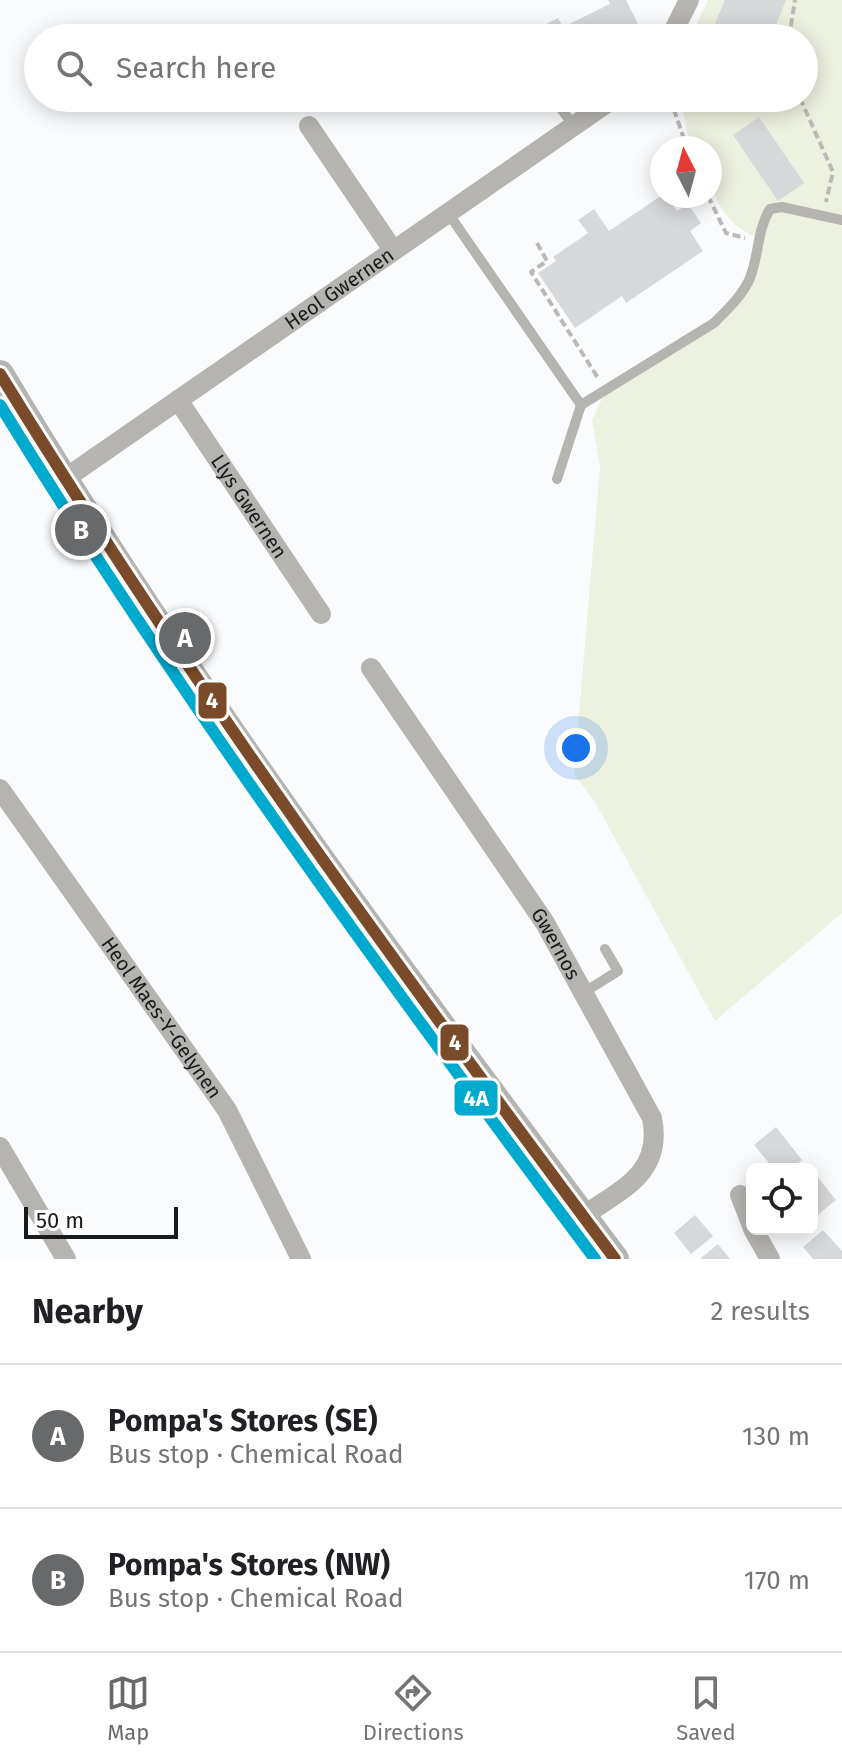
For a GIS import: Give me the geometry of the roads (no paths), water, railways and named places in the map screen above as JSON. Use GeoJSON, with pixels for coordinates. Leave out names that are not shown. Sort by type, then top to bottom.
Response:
{"type":"FeatureCollection","features":[{"type":"Feature","properties":{"kind":"street"},"geometry":{"type":"LineString","coordinates":[[677,24],[689,0]]}},
{"type":"Feature","properties":{"kind":"street","name":"Heol Gwernen"},"geometry":{"type":"LineString","coordinates":[[63,480],[594,112]]}},
{"type":"Feature","properties":{"kind":"street"},"geometry":{"type":"LineString","coordinates":[[309,126],[393,250]]}},
{"type":"Feature","properties":{"kind":"street"},"geometry":{"type":"LineString","coordinates":[[0,374],[63,480],[344,896],[615,1259]]}},
{"type":"Feature","properties":{"kind":"street","name":"Llys Gwernen"},"geometry":{"type":"LineString","coordinates":[[178,400],[321,614]]}},
{"type":"Feature","properties":{"kind":"street","name":"Gwernos"},"geometry":{"type":"LineString","coordinates":[[371,668],[545,923],[652,1118],[656,1139],[650,1162],[633,1181],[583,1216]]}},
{"type":"Feature","properties":{"kind":"street","name":"Heol Maes-Y-Gelynen"},"geometry":{"type":"LineString","coordinates":[[0,789],[227,1110],[301,1259]]}},
{"type":"Feature","properties":{"kind":"street"},"geometry":{"type":"LineString","coordinates":[[0,1147],[66,1259]]}},
{"type":"Feature","properties":{"kind":"street"},"geometry":{"type":"LineString","coordinates":[[740,1195],[746,1210]]}},
{"type":"Feature","properties":{"kind":"street"},"geometry":{"type":"LineString","coordinates":[[757,1235],[770,1259]]}},
{"type":"Feature","properties":{"kind":"lane"},"geometry":{"type":"LineString","coordinates":[[564,112],[574,126]]}},
{"type":"Feature","properties":{"kind":"lane"},"geometry":{"type":"LineString","coordinates":[[557,479],[581,405],[721,316],[750,278],[770,209],[782,207],[842,220]]}},
{"type":"Feature","properties":{"kind":"lane"},"geometry":{"type":"LineString","coordinates":[[448,213],[581,405]]}},
{"type":"Feature","properties":{"kind":"lane"},"geometry":{"type":"LineString","coordinates":[[583,993],[618,971],[605,949]]}},
{"type":"Feature","properties":{"kind":"place","name":"Pompa's Stores (NW)"},"geometry":{"type":"Point","coordinates":[81,530]}},
{"type":"Feature","properties":{"kind":"place","name":"Pompa's Stores (SE)"},"geometry":{"type":"Point","coordinates":[185,638]}}]}
